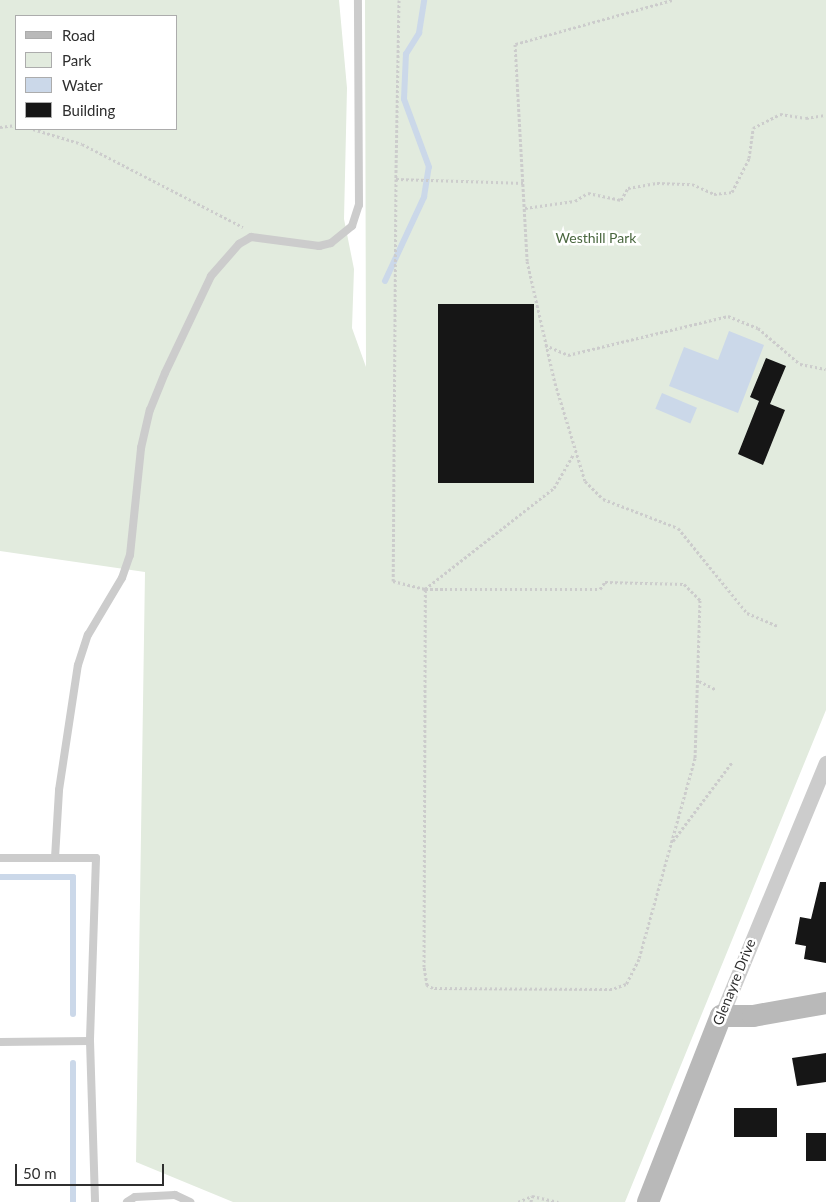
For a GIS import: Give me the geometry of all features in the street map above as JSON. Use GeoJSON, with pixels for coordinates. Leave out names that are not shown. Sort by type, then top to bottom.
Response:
{"type":"FeatureCollection","features":[{"type":"Feature","properties":{"kind":"street","name":"Glenayre Drive"},"geometry":{"type":"LineString","coordinates":[[648,1202],[720,1016],[826,763]]}},
{"type":"Feature","properties":{"kind":"street"},"geometry":{"type":"LineString","coordinates":[[720,1016],[753,1016],[826,1003]]}},
{"type":"Feature","properties":{"kind":"lane"},"geometry":{"type":"LineString","coordinates":[[55,858],[58,790],[78,665],[88,635],[122,578],[130,555],[141,448],[150,410],[211,276],[224,257],[252,238],[319,246],[331,243],[352,226],[359,205],[358,0]]}},
{"type":"Feature","properties":{"kind":"lane"},"geometry":{"type":"LineString","coordinates":[[0,858],[96,858],[90,1041],[95,1202]]}},
{"type":"Feature","properties":{"kind":"lane"},"geometry":{"type":"LineString","coordinates":[[0,1042],[90,1041]]}},
{"type":"Feature","properties":{"kind":"lane"},"geometry":{"type":"LineString","coordinates":[[127,1202],[135,1197],[175,1195],[190,1202]]}},
{"type":"Feature","properties":{"kind":"path"},"geometry":{"type":"LineString","coordinates":[[399,0],[393,581],[425,589],[600,589],[605,582],[684,584],[700,600],[699,681],[695,758],[639,959],[626,984],[612,989],[445,989],[427,985],[424,953],[425,589]]}},
{"type":"Feature","properties":{"kind":"path"},"geometry":{"type":"LineString","coordinates":[[672,0],[515,44],[527,261],[545,345],[574,454],[585,482],[603,499],[678,528],[747,612],[778,626]]}},
{"type":"Feature","properties":{"kind":"path"},"geometry":{"type":"LineString","coordinates":[[525,208],[575,201],[588,193],[621,200],[628,188],[657,182],[692,184],[714,194],[732,192],[749,158],[753,128],[780,114],[806,118],[826,115]]}},
{"type":"Feature","properties":{"kind":"path"},"geometry":{"type":"LineString","coordinates":[[0,127],[15,125]]}},
{"type":"Feature","properties":{"kind":"path"},"geometry":{"type":"LineString","coordinates":[[36,130],[91,149],[239,223],[252,238]]}},
{"type":"Feature","properties":{"kind":"path"},"geometry":{"type":"LineString","coordinates":[[396,179],[524,182]]}},
{"type":"Feature","properties":{"kind":"path"},"geometry":{"type":"LineString","coordinates":[[545,345],[568,355],[728,316],[758,328],[800,364],[826,369]]}},
{"type":"Feature","properties":{"kind":"path"},"geometry":{"type":"LineString","coordinates":[[425,589],[554,488],[574,454]]}},
{"type":"Feature","properties":{"kind":"path"},"geometry":{"type":"LineString","coordinates":[[699,681],[715,689]]}},
{"type":"Feature","properties":{"kind":"path"},"geometry":{"type":"LineString","coordinates":[[671,844],[732,762]]}},
{"type":"Feature","properties":{"kind":"path"},"geometry":{"type":"LineString","coordinates":[[531,1202],[532,1196]]}},
{"type":"Feature","properties":{"kind":"path"},"geometry":{"type":"LineString","coordinates":[[518,1202],[532,1196],[558,1202]]}},
{"type":"Feature","properties":{"kind":"green space","name":"Westhill Park"},"geometry":{"type":"Polygon","coordinates":[[[0,0],[339,0],[347,88],[344,219],[354,269],[352,328],[366,367],[365,0],[826,0],[826,710],[625,1202],[233,1202],[136,1162],[145,572],[0,551],[0,0]]]}},
{"type":"Feature","properties":{"kind":"water"},"geometry":{"type":"Polygon","coordinates":[[[729,331],[764,345],[738,413],[669,386],[684,347],[718,360],[729,331]]]}},
{"type":"Feature","properties":{"kind":"water"},"geometry":{"type":"Polygon","coordinates":[[[662,393],[697,408],[690,423],[655,409],[662,393]]]}},
{"type":"Feature","properties":{"kind":"building"},"geometry":{"type":"Polygon","coordinates":[[[438,304],[534,304],[534,483],[438,483],[438,304]]]}},
{"type":"Feature","properties":{"kind":"building"},"geometry":{"type":"Polygon","coordinates":[[[766,358],[786,366],[770,404],[785,410],[763,465],[738,454],[759,401],[750,397],[766,358]]]}},
{"type":"Feature","properties":{"kind":"building"},"geometry":{"type":"Polygon","coordinates":[[[820,882],[826,882],[826,963],[804,959],[806,946],[795,944],[800,917],[811,919],[820,882]]]}},
{"type":"Feature","properties":{"kind":"building"},"geometry":{"type":"Polygon","coordinates":[[[826,1053],[826,1082],[797,1086],[792,1058],[826,1053]]]}},
{"type":"Feature","properties":{"kind":"building"},"geometry":{"type":"Polygon","coordinates":[[[734,1108],[777,1108],[777,1137],[734,1137],[734,1108]]]}},
{"type":"Feature","properties":{"kind":"building"},"geometry":{"type":"Polygon","coordinates":[[[806,1133],[826,1133],[826,1161],[806,1161],[806,1133]]]}},
{"type":"Feature","properties":{"kind":"waterway"},"geometry":{"type":"LineString","coordinates":[[385,281],[424,197],[429,167],[404,99],[406,54],[419,33],[424,0]]}},
{"type":"Feature","properties":{"kind":"waterway"},"geometry":{"type":"LineString","coordinates":[[0,877],[73,877],[73,1014]]}},
{"type":"Feature","properties":{"kind":"waterway"},"geometry":{"type":"LineString","coordinates":[[73,1063],[73,1202]]}}]}
